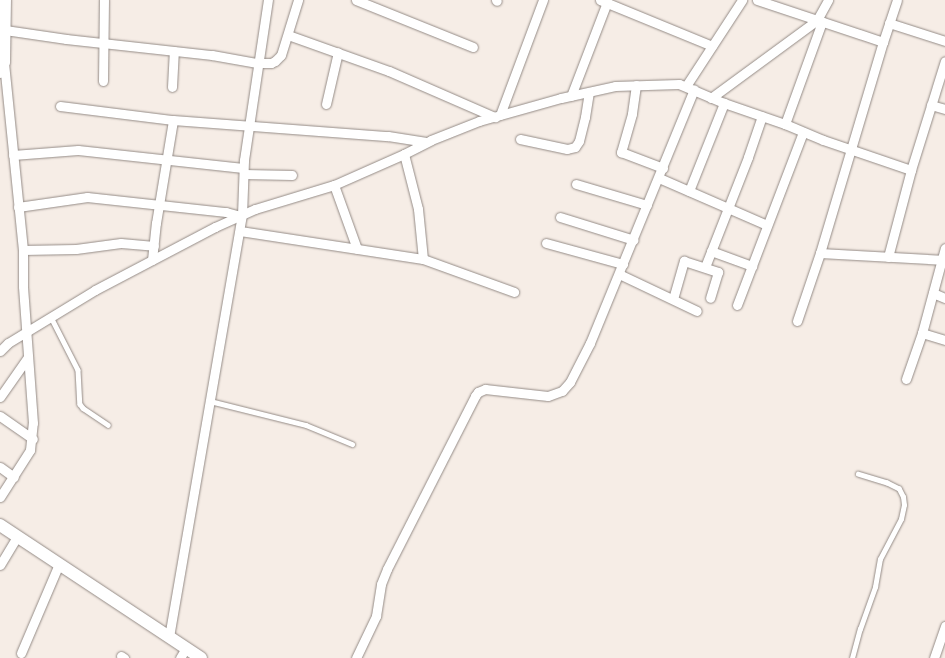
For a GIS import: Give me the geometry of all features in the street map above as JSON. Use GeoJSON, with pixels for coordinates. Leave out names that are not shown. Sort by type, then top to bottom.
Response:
{"type":"FeatureCollection","features":[{"type":"Feature","properties":{"kind":"street"},"geometry":{"type":"LineString","coordinates":[[0,497],[30,450],[33,439],[23,286],[23,250],[2,67],[5,30],[5,0]]}},
{"type":"Feature","properties":{"kind":"street"},"geometry":{"type":"LineString","coordinates":[[103,81],[105,44],[104,0]]}},
{"type":"Feature","properties":{"kind":"street"},"geometry":{"type":"LineString","coordinates":[[169,637],[240,231],[243,171],[248,126],[268,0]]}},
{"type":"Feature","properties":{"kind":"street"},"geometry":{"type":"LineString","coordinates":[[5,30],[105,44],[174,50],[258,63],[270,63],[282,55],[298,0]]}},
{"type":"Feature","properties":{"kind":"street"},"geometry":{"type":"LineString","coordinates":[[356,0],[473,47]]}},
{"type":"Feature","properties":{"kind":"street"},"geometry":{"type":"LineString","coordinates":[[498,116],[543,0]]}},
{"type":"Feature","properties":{"kind":"street"},"geometry":{"type":"LineString","coordinates":[[356,658],[376,616],[381,584],[387,569],[478,392],[485,389],[534,396],[548,396],[562,391],[570,382],[590,343],[634,240],[663,168],[690,88],[712,46],[742,0]]}},
{"type":"Feature","properties":{"kind":"street"},"geometry":{"type":"LineString","coordinates":[[757,0],[883,42]]}},
{"type":"Feature","properties":{"kind":"street"},"geometry":{"type":"LineString","coordinates":[[785,124],[828,0]]}},
{"type":"Feature","properties":{"kind":"street"},"geometry":{"type":"LineString","coordinates":[[797,321],[820,253],[897,0]]}},
{"type":"Feature","properties":{"kind":"street"},"geometry":{"type":"LineString","coordinates":[[571,96],[603,1],[712,46]]}},
{"type":"Feature","properties":{"kind":"street"},"geometry":{"type":"LineString","coordinates":[[711,98],[820,21]]}},
{"type":"Feature","properties":{"kind":"street"},"geometry":{"type":"LineString","coordinates":[[889,23],[945,41]]}},
{"type":"Feature","properties":{"kind":"street"},"geometry":{"type":"LineString","coordinates":[[288,35],[389,71],[498,116]]}},
{"type":"Feature","properties":{"kind":"street"},"geometry":{"type":"LineString","coordinates":[[172,87],[174,50]]}},
{"type":"Feature","properties":{"kind":"street"},"geometry":{"type":"LineString","coordinates":[[326,104],[338,52]]}},
{"type":"Feature","properties":{"kind":"street"},"geometry":{"type":"LineString","coordinates":[[888,257],[911,170],[945,61]]}},
{"type":"Feature","properties":{"kind":"street"},"geometry":{"type":"LineString","coordinates":[[0,351],[8,343],[95,290],[241,215],[255,209],[334,184],[404,154],[425,142],[498,116],[571,96],[615,86],[679,84],[724,103],[785,124],[851,150],[911,170]]}},
{"type":"Feature","properties":{"kind":"street"},"geometry":{"type":"LineString","coordinates":[[636,85],[632,114],[621,152],[663,168]]}},
{"type":"Feature","properties":{"kind":"street"},"geometry":{"type":"LineString","coordinates":[[520,139],[567,149],[575,147],[579,141],[589,92]]}},
{"type":"Feature","properties":{"kind":"street"},"geometry":{"type":"LineString","coordinates":[[689,191],[724,103]]}},
{"type":"Feature","properties":{"kind":"street"},"geometry":{"type":"LineString","coordinates":[[931,105],[945,109]]}},
{"type":"Feature","properties":{"kind":"street"},"geometry":{"type":"LineString","coordinates":[[60,106],[173,120],[388,136],[425,142]]}},
{"type":"Feature","properties":{"kind":"street"},"geometry":{"type":"LineString","coordinates":[[705,267],[762,116]]}},
{"type":"Feature","properties":{"kind":"street"},"geometry":{"type":"LineString","coordinates":[[152,260],[159,204],[173,120]]}},
{"type":"Feature","properties":{"kind":"street"},"geometry":{"type":"LineString","coordinates":[[738,304],[803,132]]}},
{"type":"Feature","properties":{"kind":"street"},"geometry":{"type":"LineString","coordinates":[[13,155],[78,150],[166,159],[243,171],[292,175]]}},
{"type":"Feature","properties":{"kind":"street"},"geometry":{"type":"LineString","coordinates":[[404,154],[418,210],[423,259]]}},
{"type":"Feature","properties":{"kind":"street"},"geometry":{"type":"LineString","coordinates":[[659,178],[767,225]]}},
{"type":"Feature","properties":{"kind":"street"},"geometry":{"type":"LineString","coordinates":[[334,184],[357,249]]}},
{"type":"Feature","properties":{"kind":"street"},"geometry":{"type":"LineString","coordinates":[[576,184],[647,205]]}},
{"type":"Feature","properties":{"kind":"street"},"geometry":{"type":"LineString","coordinates":[[18,207],[87,197],[159,204],[241,215]]}},
{"type":"Feature","properties":{"kind":"street"},"geometry":{"type":"LineString","coordinates":[[560,217],[634,240]]}},
{"type":"Feature","properties":{"kind":"street"},"geometry":{"type":"LineString","coordinates":[[240,231],[423,259],[514,292]]}},
{"type":"Feature","properties":{"kind":"street"},"geometry":{"type":"LineString","coordinates":[[23,250],[76,249],[121,243],[154,246]]}},
{"type":"Feature","properties":{"kind":"street"},"geometry":{"type":"LineString","coordinates":[[546,243],[623,264]]}},
{"type":"Feature","properties":{"kind":"street"},"geometry":{"type":"LineString","coordinates":[[906,379],[922,333],[943,260],[945,248]]}},
{"type":"Feature","properties":{"kind":"street"},"geometry":{"type":"LineString","coordinates":[[711,251],[752,266]]}},
{"type":"Feature","properties":{"kind":"street"},"geometry":{"type":"LineString","coordinates":[[820,253],[943,260]]}},
{"type":"Feature","properties":{"kind":"street"},"geometry":{"type":"LineString","coordinates":[[673,299],[684,261],[718,272],[710,298]]}},
{"type":"Feature","properties":{"kind":"street"},"geometry":{"type":"LineString","coordinates":[[619,274],[697,311]]}},
{"type":"Feature","properties":{"kind":"street"},"geometry":{"type":"LineString","coordinates":[[933,293],[945,298]]}},
{"type":"Feature","properties":{"kind":"street"},"geometry":{"type":"LineString","coordinates":[[922,333],[945,340]]}},
{"type":"Feature","properties":{"kind":"street"},"geometry":{"type":"LineString","coordinates":[[0,397],[28,357]]}},
{"type":"Feature","properties":{"kind":"street"},"geometry":{"type":"LineString","coordinates":[[0,416],[33,439]]}},
{"type":"Feature","properties":{"kind":"street"},"geometry":{"type":"LineString","coordinates":[[0,468],[14,477]]}},
{"type":"Feature","properties":{"kind":"street"},"geometry":{"type":"LineString","coordinates":[[0,525],[169,637],[183,653],[201,658]]}},
{"type":"Feature","properties":{"kind":"street"},"geometry":{"type":"LineString","coordinates":[[0,565],[17,536]]}},
{"type":"Feature","properties":{"kind":"street"},"geometry":{"type":"LineString","coordinates":[[21,653],[59,564]]}},
{"type":"Feature","properties":{"kind":"street"},"geometry":{"type":"LineString","coordinates":[[934,658],[945,626]]}},
{"type":"Feature","properties":{"kind":"lane"},"geometry":{"type":"LineString","coordinates":[[51,317],[78,370],[80,404],[83,408],[108,425]]}},
{"type":"Feature","properties":{"kind":"lane"},"geometry":{"type":"LineString","coordinates":[[210,401],[306,425],[352,444]]}},
{"type":"Feature","properties":{"kind":"lane"},"geometry":{"type":"LineString","coordinates":[[852,658],[860,629],[875,587],[880,559],[900,519],[904,505],[903,498],[898,489],[888,483],[858,474]]}}]}
